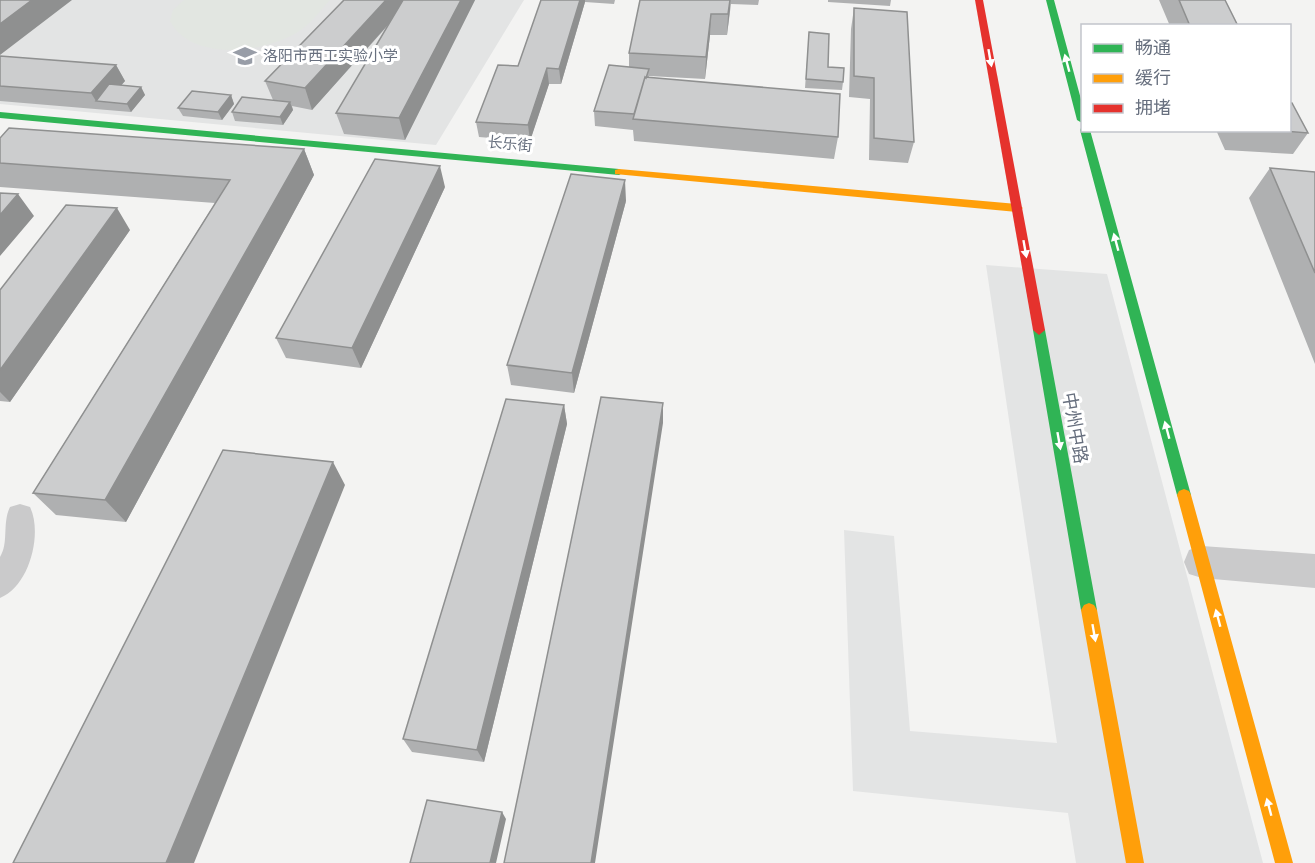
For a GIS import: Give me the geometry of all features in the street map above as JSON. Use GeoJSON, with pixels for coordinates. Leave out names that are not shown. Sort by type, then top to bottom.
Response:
{"type":"FeatureCollection","features":[{"type":"Feature","properties":{"kind":"main road","name":"中州中路"},"geometry":{"type":"LineString","coordinates":[[980,0],[1135,863]]}},
{"type":"Feature","properties":{"kind":"main road"},"geometry":{"type":"LineString","coordinates":[[1050,0],[1081,113]]}},
{"type":"Feature","properties":{"kind":"main road","name":"长乐街"},"geometry":{"type":"LineString","coordinates":[[0,115],[1017,208]]}},
{"type":"Feature","properties":{"kind":"main road"},"geometry":{"type":"LineString","coordinates":[[1086,132],[1284,863]]}},
{"type":"Feature","properties":{"kind":"street"},"geometry":{"type":"LineString","coordinates":[[1202,562],[1315,571]]}},
{"type":"Feature","properties":{"kind":"lane"},"geometry":{"type":"LineString","coordinates":[[0,584],[18,555],[20,516]]}},
{"type":"Feature","properties":{"kind":"shaded area","name":"洛阳市西工实验小学"},"geometry":{"type":"Polygon","coordinates":[[[11,0],[524,0],[436,145],[0,104],[0,8],[11,0]]]}},
{"type":"Feature","properties":{"kind":"shaded area"},"geometry":{"type":"Polygon","coordinates":[[[184,0],[330,0],[305,27],[287,38],[269,44],[231,50],[195,43],[181,34],[170,21],[173,10],[184,0]]]}},
{"type":"Feature","properties":{"kind":"shaded area"},"geometry":{"type":"Polygon","coordinates":[[[986,265],[1107,274],[1263,863],[1076,863],[1068,813],[853,791],[844,530],[894,536],[910,731],[1057,743],[986,265]]]}},
{"type":"Feature","properties":{"kind":"building"},"geometry":{"type":"Polygon","coordinates":[[[0,0],[32,0],[0,24],[0,0]]]}},
{"type":"Feature","properties":{"kind":"building"},"geometry":{"type":"Polygon","coordinates":[[[344,0],[386,0],[305,88],[265,81],[344,0]]]}},
{"type":"Feature","properties":{"kind":"building"},"geometry":{"type":"Polygon","coordinates":[[[403,0],[461,0],[399,118],[336,113],[403,0]]]}},
{"type":"Feature","properties":{"kind":"building"},"geometry":{"type":"Polygon","coordinates":[[[541,0],[580,0],[559,69],[547,68],[528,125],[476,122],[498,65],[518,66],[541,0]]]}},
{"type":"Feature","properties":{"kind":"building"},"geometry":{"type":"Polygon","coordinates":[[[640,0],[730,0],[728,14],[711,14],[706,57],[629,53],[640,0]]]}},
{"type":"Feature","properties":{"kind":"building"},"geometry":{"type":"Polygon","coordinates":[[[1179,0],[1225,0],[1237,24],[1189,24],[1179,0]]]}},
{"type":"Feature","properties":{"kind":"building"},"geometry":{"type":"Polygon","coordinates":[[[854,8],[907,12],[914,142],[874,138],[874,78],[854,76],[854,8]]]}},
{"type":"Feature","properties":{"kind":"building"},"geometry":{"type":"Polygon","coordinates":[[[809,32],[829,34],[828,67],[844,68],[843,82],[806,79],[809,32]]]}},
{"type":"Feature","properties":{"kind":"building"},"geometry":{"type":"Polygon","coordinates":[[[0,56],[116,65],[91,93],[0,86],[0,56]]]}},
{"type":"Feature","properties":{"kind":"building"},"geometry":{"type":"Polygon","coordinates":[[[609,65],[649,69],[634,114],[594,111],[609,65]]]}},
{"type":"Feature","properties":{"kind":"building"},"geometry":{"type":"Polygon","coordinates":[[[645,77],[840,94],[838,137],[633,119],[645,77]]]}},
{"type":"Feature","properties":{"kind":"building"},"geometry":{"type":"Polygon","coordinates":[[[109,84],[141,87],[127,104],[96,101],[109,84]]]}},
{"type":"Feature","properties":{"kind":"building"},"geometry":{"type":"Polygon","coordinates":[[[192,91],[231,95],[218,112],[178,108],[192,91]]]}},
{"type":"Feature","properties":{"kind":"building"},"geometry":{"type":"Polygon","coordinates":[[[242,97],[290,102],[280,117],[232,112],[242,97]]]}},
{"type":"Feature","properties":{"kind":"building"},"geometry":{"type":"Polygon","coordinates":[[[1291,103],[1292,103],[1308,133],[1291,132],[1291,103]]]}},
{"type":"Feature","properties":{"kind":"building"},"geometry":{"type":"Polygon","coordinates":[[[9,128],[304,149],[105,500],[33,493],[230,180],[0,163],[0,138],[9,128]]]}},
{"type":"Feature","properties":{"kind":"building"},"geometry":{"type":"Polygon","coordinates":[[[375,159],[440,166],[352,348],[276,338],[375,159]]]}},
{"type":"Feature","properties":{"kind":"building"},"geometry":{"type":"Polygon","coordinates":[[[1270,168],[1315,172],[1315,273],[1270,168]]]}},
{"type":"Feature","properties":{"kind":"building"},"geometry":{"type":"Polygon","coordinates":[[[571,174],[625,180],[572,373],[507,365],[571,174]]]}},
{"type":"Feature","properties":{"kind":"building"},"geometry":{"type":"Polygon","coordinates":[[[0,193],[18,194],[0,215],[0,193]]]}},
{"type":"Feature","properties":{"kind":"building"},"geometry":{"type":"Polygon","coordinates":[[[66,205],[117,208],[0,370],[0,290],[66,205]]]}},
{"type":"Feature","properties":{"kind":"building"},"geometry":{"type":"Polygon","coordinates":[[[601,397],[663,403],[591,863],[504,863],[601,397]]]}},
{"type":"Feature","properties":{"kind":"building"},"geometry":{"type":"Polygon","coordinates":[[[506,399],[564,405],[477,750],[403,739],[506,399]]]}},
{"type":"Feature","properties":{"kind":"building"},"geometry":{"type":"Polygon","coordinates":[[[223,450],[333,462],[166,863],[13,863],[223,450]]]}},
{"type":"Feature","properties":{"kind":"building"},"geometry":{"type":"Polygon","coordinates":[[[427,800],[502,812],[490,863],[410,863],[427,800]]]}},
{"type":"Feature","properties":{"kind":"traffic: fast"},"geometry":{"type":"LineString","coordinates":[[1050,0],[1081,116]]}},
{"type":"Feature","properties":{"kind":"traffic: fast"},"geometry":{"type":"LineString","coordinates":[[0,115],[619,172]]}},
{"type":"Feature","properties":{"kind":"traffic: fast"},"geometry":{"type":"LineString","coordinates":[[1086,132],[1184,495]]}},
{"type":"Feature","properties":{"kind":"traffic: fast"},"geometry":{"type":"LineString","coordinates":[[1039,330],[1089,610]]}},
{"type":"Feature","properties":{"kind":"traffic: slow"},"geometry":{"type":"LineString","coordinates":[[619,172],[1017,208]]}},
{"type":"Feature","properties":{"kind":"traffic: slow"},"geometry":{"type":"LineString","coordinates":[[1184,495],[1284,863]]}},
{"type":"Feature","properties":{"kind":"traffic: slow"},"geometry":{"type":"LineString","coordinates":[[1089,610],[1135,863]]}},
{"type":"Feature","properties":{"kind":"traffic: jam"},"geometry":{"type":"LineString","coordinates":[[979,0],[1039,330]]}},
{"type":"Feature","properties":{"kind":"place","name":"洛阳市西工实验小学"},"geometry":{"type":"Point","coordinates":[245,56]}}]}
